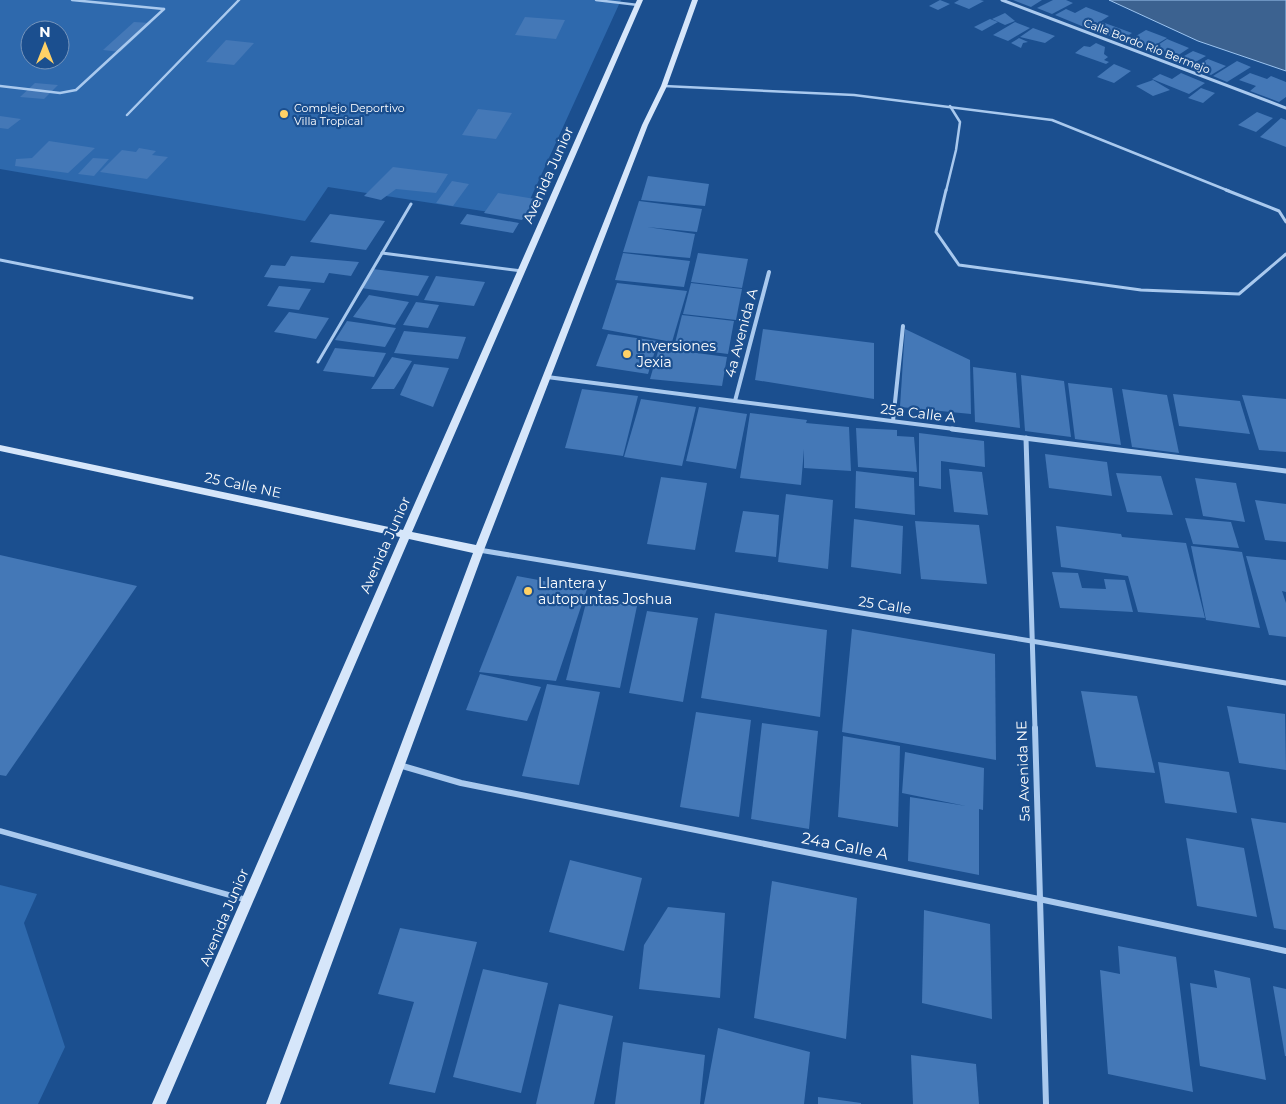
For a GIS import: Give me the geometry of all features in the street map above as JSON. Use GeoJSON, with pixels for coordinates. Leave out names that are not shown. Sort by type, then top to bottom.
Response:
{"type":"FeatureCollection","features":[{"type":"Feature","properties":{"kind":"main road"},"geometry":{"type":"LineString","coordinates":[[273,1104],[479,550],[645,125],[664,86],[695,0]]}},
{"type":"Feature","properties":{"kind":"main road","name":"Avenida Junior"},"geometry":{"type":"LineString","coordinates":[[159,1104],[639,2]]}},
{"type":"Feature","properties":{"kind":"main road","name":"25 Calle NE"},"geometry":{"type":"LineString","coordinates":[[0,448],[479,550]]}},
{"type":"Feature","properties":{"kind":"street","name":"Calle Bordo Río Bermejo"},"geometry":{"type":"LineString","coordinates":[[1002,0],[1286,108]]}},
{"type":"Feature","properties":{"kind":"street","name":"4a Avenida A"},"geometry":{"type":"LineString","coordinates":[[735,401],[769,272]]}},
{"type":"Feature","properties":{"kind":"street"},"geometry":{"type":"LineString","coordinates":[[893,421],[903,326]]}},
{"type":"Feature","properties":{"kind":"street","name":"25a Calle A"},"geometry":{"type":"LineString","coordinates":[[547,377],[1286,471]]}},
{"type":"Feature","properties":{"kind":"street","name":"5a Avenida NE"},"geometry":{"type":"LineString","coordinates":[[1026,438],[1046,1104]]}},
{"type":"Feature","properties":{"kind":"street","name":"25 Calle"},"geometry":{"type":"LineString","coordinates":[[479,550],[1286,683]]}},
{"type":"Feature","properties":{"kind":"street","name":"24a Calle A"},"geometry":{"type":"LineString","coordinates":[[399,765],[461,783],[1039,899],[1286,951]]}},
{"type":"Feature","properties":{"kind":"street"},"geometry":{"type":"LineString","coordinates":[[0,831],[247,900]]}},
{"type":"Feature","properties":{"kind":"lane"},"geometry":{"type":"LineString","coordinates":[[0,86],[60,93],[76,90],[164,9],[72,0]]}},
{"type":"Feature","properties":{"kind":"lane"},"geometry":{"type":"LineString","coordinates":[[127,115],[239,0]]}},
{"type":"Feature","properties":{"kind":"lane"},"geometry":{"type":"LineString","coordinates":[[596,0],[639,2]]}},
{"type":"Feature","properties":{"kind":"lane"},"geometry":{"type":"LineString","coordinates":[[664,86],[854,95],[1052,120],[1279,211],[1286,222]]}},
{"type":"Feature","properties":{"kind":"lane"},"geometry":{"type":"LineString","coordinates":[[950,106],[960,122],[956,150],[936,232],[958,265],[1141,290],[1239,294],[1286,254]]}},
{"type":"Feature","properties":{"kind":"lane"},"geometry":{"type":"LineString","coordinates":[[318,362],[412,204]]}},
{"type":"Feature","properties":{"kind":"lane"},"geometry":{"type":"LineString","coordinates":[[382,253],[522,271]]}},
{"type":"Feature","properties":{"kind":"lane"},"geometry":{"type":"LineString","coordinates":[[0,260],[192,298]]}},
{"type":"Feature","properties":{"kind":"shaded area","name":"Complejo Deportivo Villa Tropical"},"geometry":{"type":"Polygon","coordinates":[[[0,0],[621,0],[522,217],[328,187],[305,221],[0,169],[0,0]]]}},
{"type":"Feature","properties":{"kind":"shaded area"},"geometry":{"type":"Polygon","coordinates":[[[1109,0],[1286,0],[1286,71],[1198,41],[1109,0]]]}},
{"type":"Feature","properties":{"kind":"shaded area"},"geometry":{"type":"Polygon","coordinates":[[[0,885],[37,894],[24,923],[65,1047],[38,1104],[0,1104],[0,885]]]}},
{"type":"Feature","properties":{"kind":"building"},"geometry":{"type":"Polygon","coordinates":[[[940,0],[950,4],[938,10],[929,6],[940,0]]]}},
{"type":"Feature","properties":{"kind":"building"},"geometry":{"type":"Polygon","coordinates":[[[959,0],[984,1],[969,9],[954,3],[959,0]]]}},
{"type":"Feature","properties":{"kind":"building"},"geometry":{"type":"Polygon","coordinates":[[[1013,0],[1042,0],[1031,7],[1013,0]]]}},
{"type":"Feature","properties":{"kind":"building"},"geometry":{"type":"Polygon","coordinates":[[[1053,0],[1066,0],[1073,3],[1052,14],[1037,8],[1053,0]]]}},
{"type":"Feature","properties":{"kind":"building"},"geometry":{"type":"Polygon","coordinates":[[[1086,7],[1109,16],[1089,29],[1055,15],[1066,9],[1075,13],[1086,7]]]}},
{"type":"Feature","properties":{"kind":"building"},"geometry":{"type":"Polygon","coordinates":[[[1005,13],[1015,21],[1005,25],[992,19],[1005,13]]]}},
{"type":"Feature","properties":{"kind":"building"},"geometry":{"type":"Polygon","coordinates":[[[525,17],[565,20],[556,39],[515,35],[525,17]]]}},
{"type":"Feature","properties":{"kind":"building"},"geometry":{"type":"Polygon","coordinates":[[[990,19],[998,22],[982,31],[974,27],[990,19]]]}},
{"type":"Feature","properties":{"kind":"building"},"geometry":{"type":"Polygon","coordinates":[[[134,22],[151,23],[120,52],[103,50],[134,22]]]}},
{"type":"Feature","properties":{"kind":"building"},"geometry":{"type":"Polygon","coordinates":[[[1015,22],[1030,28],[1008,41],[993,35],[1015,22]]]}},
{"type":"Feature","properties":{"kind":"building"},"geometry":{"type":"Polygon","coordinates":[[[1102,22],[1132,33],[1121,40],[1091,29],[1102,22]]]}},
{"type":"Feature","properties":{"kind":"building"},"geometry":{"type":"Polygon","coordinates":[[[1033,28],[1055,36],[1045,43],[1020,37],[1033,28]]]}},
{"type":"Feature","properties":{"kind":"building"},"geometry":{"type":"Polygon","coordinates":[[[1146,30],[1167,38],[1152,47],[1142,44],[1137,47],[1126,42],[1146,30]]]}},
{"type":"Feature","properties":{"kind":"building"},"geometry":{"type":"Polygon","coordinates":[[[1019,38],[1028,42],[1023,43],[1021,48],[1011,43],[1019,38]]]}},
{"type":"Feature","properties":{"kind":"building"},"geometry":{"type":"Polygon","coordinates":[[[1167,39],[1189,48],[1177,56],[1155,47],[1167,39]]]}},
{"type":"Feature","properties":{"kind":"building"},"geometry":{"type":"Polygon","coordinates":[[[226,40],[254,43],[234,65],[206,62],[226,40]]]}},
{"type":"Feature","properties":{"kind":"building"},"geometry":{"type":"Polygon","coordinates":[[[1096,43],[1105,47],[1104,54],[1108,57],[1104,60],[1109,62],[1106,64],[1075,53],[1084,46],[1090,47],[1096,43]]]}},
{"type":"Feature","properties":{"kind":"building"},"geometry":{"type":"Polygon","coordinates":[[[1193,51],[1206,56],[1190,65],[1177,60],[1193,51]]]}},
{"type":"Feature","properties":{"kind":"building"},"geometry":{"type":"Polygon","coordinates":[[[1208,59],[1226,66],[1211,75],[1193,68],[1208,59]]]}},
{"type":"Feature","properties":{"kind":"building"},"geometry":{"type":"Polygon","coordinates":[[[1237,61],[1251,67],[1227,82],[1213,76],[1237,61]]]}},
{"type":"Feature","properties":{"kind":"building"},"geometry":{"type":"Polygon","coordinates":[[[1114,64],[1131,71],[1114,83],[1097,77],[1114,64]]]}},
{"type":"Feature","properties":{"kind":"building"},"geometry":{"type":"Polygon","coordinates":[[[1181,73],[1205,83],[1189,94],[1152,79],[1160,74],[1172,79],[1181,73]]]}},
{"type":"Feature","properties":{"kind":"building"},"geometry":{"type":"Polygon","coordinates":[[[1250,73],[1267,79],[1271,76],[1286,82],[1286,97],[1279,102],[1250,91],[1256,86],[1239,80],[1250,73]]]}},
{"type":"Feature","properties":{"kind":"building"},"geometry":{"type":"Polygon","coordinates":[[[1153,80],[1170,90],[1153,96],[1136,86],[1153,80]]]}},
{"type":"Feature","properties":{"kind":"building"},"geometry":{"type":"Polygon","coordinates":[[[35,83],[58,85],[44,99],[20,97],[35,83]]]}},
{"type":"Feature","properties":{"kind":"building"},"geometry":{"type":"Polygon","coordinates":[[[1201,88],[1215,93],[1203,103],[1188,98],[1201,88]]]}},
{"type":"Feature","properties":{"kind":"building"},"geometry":{"type":"Polygon","coordinates":[[[478,109],[512,113],[496,139],[462,135],[478,109]]]}},
{"type":"Feature","properties":{"kind":"building"},"geometry":{"type":"Polygon","coordinates":[[[1257,112],[1273,118],[1256,132],[1238,125],[1257,112]]]}},
{"type":"Feature","properties":{"kind":"building"},"geometry":{"type":"Polygon","coordinates":[[[0,116],[21,119],[8,129],[0,128],[0,116]]]}},
{"type":"Feature","properties":{"kind":"building"},"geometry":{"type":"Polygon","coordinates":[[[1281,118],[1286,120],[1286,147],[1260,137],[1281,118]]]}},
{"type":"Feature","properties":{"kind":"building"},"geometry":{"type":"Polygon","coordinates":[[[49,141],[95,148],[68,173],[15,166],[16,159],[32,158],[49,141]]]}},
{"type":"Feature","properties":{"kind":"building"},"geometry":{"type":"Polygon","coordinates":[[[139,148],[156,151],[152,155],[168,157],[147,179],[100,172],[122,150],[136,152],[139,148]]]}},
{"type":"Feature","properties":{"kind":"building"},"geometry":{"type":"Polygon","coordinates":[[[93,158],[109,159],[94,176],[78,174],[93,158]]]}},
{"type":"Feature","properties":{"kind":"building"},"geometry":{"type":"Polygon","coordinates":[[[393,167],[448,174],[436,193],[396,189],[381,200],[364,196],[393,167]]]}},
{"type":"Feature","properties":{"kind":"building"},"geometry":{"type":"Polygon","coordinates":[[[648,176],[709,184],[705,206],[641,200],[648,176]]]}},
{"type":"Feature","properties":{"kind":"building"},"geometry":{"type":"Polygon","coordinates":[[[452,181],[469,184],[453,206],[436,203],[452,181]]]}},
{"type":"Feature","properties":{"kind":"building"},"geometry":{"type":"Polygon","coordinates":[[[498,193],[535,199],[522,220],[484,213],[498,193]]]}},
{"type":"Feature","properties":{"kind":"building"},"geometry":{"type":"Polygon","coordinates":[[[639,201],[702,209],[697,232],[647,227],[695,234],[690,258],[623,252],[639,201]]]}},
{"type":"Feature","properties":{"kind":"building"},"geometry":{"type":"Polygon","coordinates":[[[330,214],[385,221],[366,250],[310,242],[330,214]]]}},
{"type":"Feature","properties":{"kind":"building"},"geometry":{"type":"Polygon","coordinates":[[[467,214],[519,223],[513,233],[460,224],[467,214]]]}},
{"type":"Feature","properties":{"kind":"building"},"geometry":{"type":"Polygon","coordinates":[[[623,253],[690,261],[684,287],[615,280],[623,253]]]}},
{"type":"Feature","properties":{"kind":"building"},"geometry":{"type":"Polygon","coordinates":[[[698,253],[748,259],[742,288],[691,282],[698,253]]]}},
{"type":"Feature","properties":{"kind":"building"},"geometry":{"type":"Polygon","coordinates":[[[291,256],[359,262],[351,276],[329,273],[324,283],[264,277],[271,265],[285,266],[291,256]]]}},
{"type":"Feature","properties":{"kind":"building"},"geometry":{"type":"Polygon","coordinates":[[[373,269],[429,276],[418,296],[361,288],[373,269]]]}},
{"type":"Feature","properties":{"kind":"building"},"geometry":{"type":"Polygon","coordinates":[[[436,276],[485,282],[474,306],[424,300],[436,276]]]}},
{"type":"Feature","properties":{"kind":"building"},"geometry":{"type":"Polygon","coordinates":[[[617,283],[687,291],[672,342],[602,329],[617,283]]]}},
{"type":"Feature","properties":{"kind":"building"},"geometry":{"type":"Polygon","coordinates":[[[691,283],[742,289],[736,320],[683,314],[691,283]]]}},
{"type":"Feature","properties":{"kind":"building"},"geometry":{"type":"Polygon","coordinates":[[[279,286],[311,289],[299,310],[267,306],[279,286]]]}},
{"type":"Feature","properties":{"kind":"building"},"geometry":{"type":"Polygon","coordinates":[[[369,295],[409,302],[395,325],[353,317],[369,295]]]}},
{"type":"Feature","properties":{"kind":"building"},"geometry":{"type":"Polygon","coordinates":[[[416,302],[439,305],[428,328],[403,325],[416,302]]]}},
{"type":"Feature","properties":{"kind":"building"},"geometry":{"type":"Polygon","coordinates":[[[289,312],[329,318],[316,339],[274,332],[289,312]]]}},
{"type":"Feature","properties":{"kind":"building"},"geometry":{"type":"Polygon","coordinates":[[[682,315],[734,321],[728,354],[674,347],[682,315]]]}},
{"type":"Feature","properties":{"kind":"building"},"geometry":{"type":"Polygon","coordinates":[[[347,321],[396,328],[385,347],[335,340],[347,321]]]}},
{"type":"Feature","properties":{"kind":"building"},"geometry":{"type":"Polygon","coordinates":[[[763,329],[874,343],[874,399],[755,380],[763,329]]]}},
{"type":"Feature","properties":{"kind":"building"},"geometry":{"type":"Polygon","coordinates":[[[905,329],[970,360],[971,414],[900,407],[905,329]]]}},
{"type":"Feature","properties":{"kind":"building"},"geometry":{"type":"Polygon","coordinates":[[[404,331],[466,337],[458,359],[394,353],[404,331]]]}},
{"type":"Feature","properties":{"kind":"building","name":"Inversiones Jexia"},"geometry":{"type":"Polygon","coordinates":[[[608,334],[658,341],[648,374],[596,366],[608,334]]]}},
{"type":"Feature","properties":{"kind":"building"},"geometry":{"type":"Polygon","coordinates":[[[335,348],[386,353],[374,377],[323,371],[335,348]]]}},
{"type":"Feature","properties":{"kind":"building"},"geometry":{"type":"Polygon","coordinates":[[[659,348],[727,357],[722,386],[650,379],[659,348]]]}},
{"type":"Feature","properties":{"kind":"building"},"geometry":{"type":"Polygon","coordinates":[[[392,357],[412,361],[394,389],[371,389],[392,357]]]}},
{"type":"Feature","properties":{"kind":"building"},"geometry":{"type":"Polygon","coordinates":[[[414,364],[449,368],[433,407],[400,395],[414,364]]]}},
{"type":"Feature","properties":{"kind":"building"},"geometry":{"type":"Polygon","coordinates":[[[973,367],[1016,373],[1020,428],[975,422],[973,367]]]}},
{"type":"Feature","properties":{"kind":"building"},"geometry":{"type":"Polygon","coordinates":[[[1021,375],[1064,381],[1071,437],[1025,431],[1021,375]]]}},
{"type":"Feature","properties":{"kind":"building"},"geometry":{"type":"Polygon","coordinates":[[[1068,383],[1112,388],[1121,445],[1075,439],[1068,383]]]}},
{"type":"Feature","properties":{"kind":"building"},"geometry":{"type":"Polygon","coordinates":[[[582,389],[638,396],[623,456],[565,448],[582,389]]]}},
{"type":"Feature","properties":{"kind":"building"},"geometry":{"type":"Polygon","coordinates":[[[1122,389],[1167,395],[1179,453],[1132,447],[1122,389]]]}},
{"type":"Feature","properties":{"kind":"building"},"geometry":{"type":"Polygon","coordinates":[[[1173,394],[1240,401],[1250,434],[1179,426],[1173,394]]]}},
{"type":"Feature","properties":{"kind":"building"},"geometry":{"type":"Polygon","coordinates":[[[1242,395],[1286,399],[1286,452],[1259,450],[1242,395]]]}},
{"type":"Feature","properties":{"kind":"building"},"geometry":{"type":"Polygon","coordinates":[[[641,399],[696,407],[682,466],[624,457],[641,399]]]}},
{"type":"Feature","properties":{"kind":"building"},"geometry":{"type":"Polygon","coordinates":[[[699,407],[747,414],[736,469],[686,461],[699,407]]]}},
{"type":"Feature","properties":{"kind":"building"},"geometry":{"type":"Polygon","coordinates":[[[750,413],[807,420],[806,423],[849,427],[851,471],[804,468],[804,449],[801,485],[740,478],[750,413]]]}},
{"type":"Feature","properties":{"kind":"building"},"geometry":{"type":"Polygon","coordinates":[[[856,428],[897,430],[897,436],[914,437],[917,472],[858,467],[856,428]]]}},
{"type":"Feature","properties":{"kind":"building"},"geometry":{"type":"Polygon","coordinates":[[[919,433],[984,441],[985,467],[941,461],[941,489],[919,486],[919,433]]]}},
{"type":"Feature","properties":{"kind":"building"},"geometry":{"type":"Polygon","coordinates":[[[1045,454],[1107,462],[1112,496],[1049,488],[1045,454]]]}},
{"type":"Feature","properties":{"kind":"building"},"geometry":{"type":"Polygon","coordinates":[[[949,469],[982,472],[988,515],[954,512],[949,469]]]}},
{"type":"Feature","properties":{"kind":"building"},"geometry":{"type":"Polygon","coordinates":[[[856,471],[914,478],[915,515],[855,508],[856,471]]]}},
{"type":"Feature","properties":{"kind":"building"},"geometry":{"type":"Polygon","coordinates":[[[1116,473],[1161,476],[1173,515],[1127,512],[1116,473]]]}},
{"type":"Feature","properties":{"kind":"building"},"geometry":{"type":"Polygon","coordinates":[[[661,477],[707,483],[695,550],[647,544],[661,477]]]}},
{"type":"Feature","properties":{"kind":"building"},"geometry":{"type":"Polygon","coordinates":[[[1195,478],[1236,483],[1245,522],[1203,516],[1195,478]]]}},
{"type":"Feature","properties":{"kind":"building"},"geometry":{"type":"Polygon","coordinates":[[[786,494],[833,500],[828,569],[778,562],[786,494]]]}},
{"type":"Feature","properties":{"kind":"building"},"geometry":{"type":"Polygon","coordinates":[[[1255,500],[1286,504],[1286,542],[1265,540],[1255,500]]]}},
{"type":"Feature","properties":{"kind":"building"},"geometry":{"type":"Polygon","coordinates":[[[743,511],[779,515],[776,557],[735,552],[743,511]]]}},
{"type":"Feature","properties":{"kind":"building"},"geometry":{"type":"Polygon","coordinates":[[[1185,518],[1231,522],[1239,548],[1193,544],[1185,518]]]}},
{"type":"Feature","properties":{"kind":"building"},"geometry":{"type":"Polygon","coordinates":[[[854,519],[903,526],[901,574],[851,567],[854,519]]]}},
{"type":"Feature","properties":{"kind":"building"},"geometry":{"type":"Polygon","coordinates":[[[915,521],[979,525],[987,584],[921,579],[915,521]]]}},
{"type":"Feature","properties":{"kind":"building"},"geometry":{"type":"Polygon","coordinates":[[[1056,526],[1121,534],[1122,537],[1186,543],[1205,618],[1138,612],[1128,576],[1061,567],[1056,526]]]}},
{"type":"Feature","properties":{"kind":"building"},"geometry":{"type":"Polygon","coordinates":[[[1191,546],[1242,552],[1260,628],[1206,620],[1191,546]]]}},
{"type":"Feature","properties":{"kind":"building"},"geometry":{"type":"Polygon","coordinates":[[[0,555],[137,586],[6,776],[0,775],[0,555]]]}},
{"type":"Feature","properties":{"kind":"building"},"geometry":{"type":"Polygon","coordinates":[[[1246,556],[1286,560],[1286,592],[1282,591],[1286,603],[1286,637],[1269,635],[1246,556]]]}},
{"type":"Feature","properties":{"kind":"building"},"geometry":{"type":"Polygon","coordinates":[[[1052,572],[1078,573],[1082,588],[1106,589],[1104,579],[1125,580],[1133,612],[1060,608],[1052,572]]]}},
{"type":"Feature","properties":{"kind":"building"},"geometry":{"type":"Polygon","coordinates":[[[517,576],[587,589],[556,681],[479,672],[517,576]]]}},
{"type":"Feature","properties":{"kind":"building"},"geometry":{"type":"Polygon","coordinates":[[[587,599],[637,606],[620,688],[566,680],[587,599]]]}},
{"type":"Feature","properties":{"kind":"building"},"geometry":{"type":"Polygon","coordinates":[[[647,611],[698,618],[683,702],[629,693],[647,611]]]}},
{"type":"Feature","properties":{"kind":"building"},"geometry":{"type":"Polygon","coordinates":[[[715,613],[827,630],[820,717],[701,698],[715,613]]]}},
{"type":"Feature","properties":{"kind":"building"},"geometry":{"type":"Polygon","coordinates":[[[852,629],[995,654],[996,760],[842,732],[852,629]]]}},
{"type":"Feature","properties":{"kind":"building"},"geometry":{"type":"Polygon","coordinates":[[[480,674],[541,687],[527,721],[466,710],[480,674]]]}},
{"type":"Feature","properties":{"kind":"building"},"geometry":{"type":"Polygon","coordinates":[[[547,684],[600,692],[579,785],[522,776],[547,684]]]}},
{"type":"Feature","properties":{"kind":"building"},"geometry":{"type":"Polygon","coordinates":[[[1081,691],[1137,696],[1155,773],[1096,767],[1081,691]]]}},
{"type":"Feature","properties":{"kind":"building"},"geometry":{"type":"Polygon","coordinates":[[[1227,706],[1285,714],[1286,770],[1239,763],[1227,706]]]}},
{"type":"Feature","properties":{"kind":"building"},"geometry":{"type":"Polygon","coordinates":[[[696,712],[751,720],[739,817],[680,807],[696,712]]]}},
{"type":"Feature","properties":{"kind":"building"},"geometry":{"type":"Polygon","coordinates":[[[762,723],[818,731],[809,829],[751,819],[762,723]]]}},
{"type":"Feature","properties":{"kind":"building"},"geometry":{"type":"Polygon","coordinates":[[[843,736],[900,746],[898,827],[838,817],[843,736]]]}},
{"type":"Feature","properties":{"kind":"building"},"geometry":{"type":"Polygon","coordinates":[[[905,752],[984,768],[983,810],[979,809],[979,875],[908,861],[910,797],[966,806],[902,793],[905,752]]]}},
{"type":"Feature","properties":{"kind":"building"},"geometry":{"type":"Polygon","coordinates":[[[1158,762],[1229,772],[1237,813],[1165,803],[1158,762]]]}},
{"type":"Feature","properties":{"kind":"building"},"geometry":{"type":"Polygon","coordinates":[[[1251,818],[1286,823],[1286,930],[1274,928],[1251,818]]]}},
{"type":"Feature","properties":{"kind":"building"},"geometry":{"type":"Polygon","coordinates":[[[1186,838],[1244,848],[1257,917],[1197,906],[1186,838]]]}},
{"type":"Feature","properties":{"kind":"building"},"geometry":{"type":"Polygon","coordinates":[[[570,860],[642,878],[624,951],[549,932],[570,860]]]}},
{"type":"Feature","properties":{"kind":"building"},"geometry":{"type":"Polygon","coordinates":[[[772,881],[857,898],[846,1039],[754,1018],[772,881]]]}},
{"type":"Feature","properties":{"kind":"building"},"geometry":{"type":"Polygon","coordinates":[[[668,907],[725,913],[720,998],[639,989],[644,945],[668,907]]]}},
{"type":"Feature","properties":{"kind":"building"},"geometry":{"type":"Polygon","coordinates":[[[924,910],[990,924],[992,1019],[922,1003],[924,910]]]}},
{"type":"Feature","properties":{"kind":"building"},"geometry":{"type":"Polygon","coordinates":[[[400,928],[477,942],[435,1093],[389,1084],[414,1002],[378,994],[400,928]]]}},
{"type":"Feature","properties":{"kind":"building"},"geometry":{"type":"Polygon","coordinates":[[[1118,946],[1176,957],[1193,1092],[1108,1074],[1100,970],[1120,974],[1118,946]]]}},
{"type":"Feature","properties":{"kind":"building"},"geometry":{"type":"Polygon","coordinates":[[[483,969],[548,983],[521,1093],[453,1077],[483,969]]]}},
{"type":"Feature","properties":{"kind":"building"},"geometry":{"type":"Polygon","coordinates":[[[1214,970],[1250,978],[1266,1080],[1200,1066],[1190,983],[1217,988],[1214,970]]]}},
{"type":"Feature","properties":{"kind":"building"},"geometry":{"type":"Polygon","coordinates":[[[1273,986],[1286,989],[1286,1056],[1285,1056],[1273,986]]]}},
{"type":"Feature","properties":{"kind":"building"},"geometry":{"type":"Polygon","coordinates":[[[559,1004],[613,1016],[594,1104],[536,1104],[559,1004]]]}},
{"type":"Feature","properties":{"kind":"building"},"geometry":{"type":"Polygon","coordinates":[[[718,1028],[810,1052],[804,1104],[704,1104],[718,1028]]]}},
{"type":"Feature","properties":{"kind":"building"},"geometry":{"type":"Polygon","coordinates":[[[623,1042],[705,1055],[700,1104],[615,1104],[623,1042]]]}},
{"type":"Feature","properties":{"kind":"building"},"geometry":{"type":"Polygon","coordinates":[[[911,1055],[976,1064],[979,1104],[913,1104],[911,1055]]]}},
{"type":"Feature","properties":{"kind":"building"},"geometry":{"type":"Polygon","coordinates":[[[818,1097],[861,1103],[861,1104],[818,1104],[818,1097]]]}},
{"type":"Feature","properties":{"kind":"place","name":"Complejo Deportivo Villa Tropical"},"geometry":{"type":"Point","coordinates":[284,114]}},
{"type":"Feature","properties":{"kind":"place","name":"Inversiones Jexia"},"geometry":{"type":"Point","coordinates":[627,354]}},
{"type":"Feature","properties":{"kind":"place","name":"Llantera y autopuntas Joshua"},"geometry":{"type":"Point","coordinates":[528,591]}}]}
